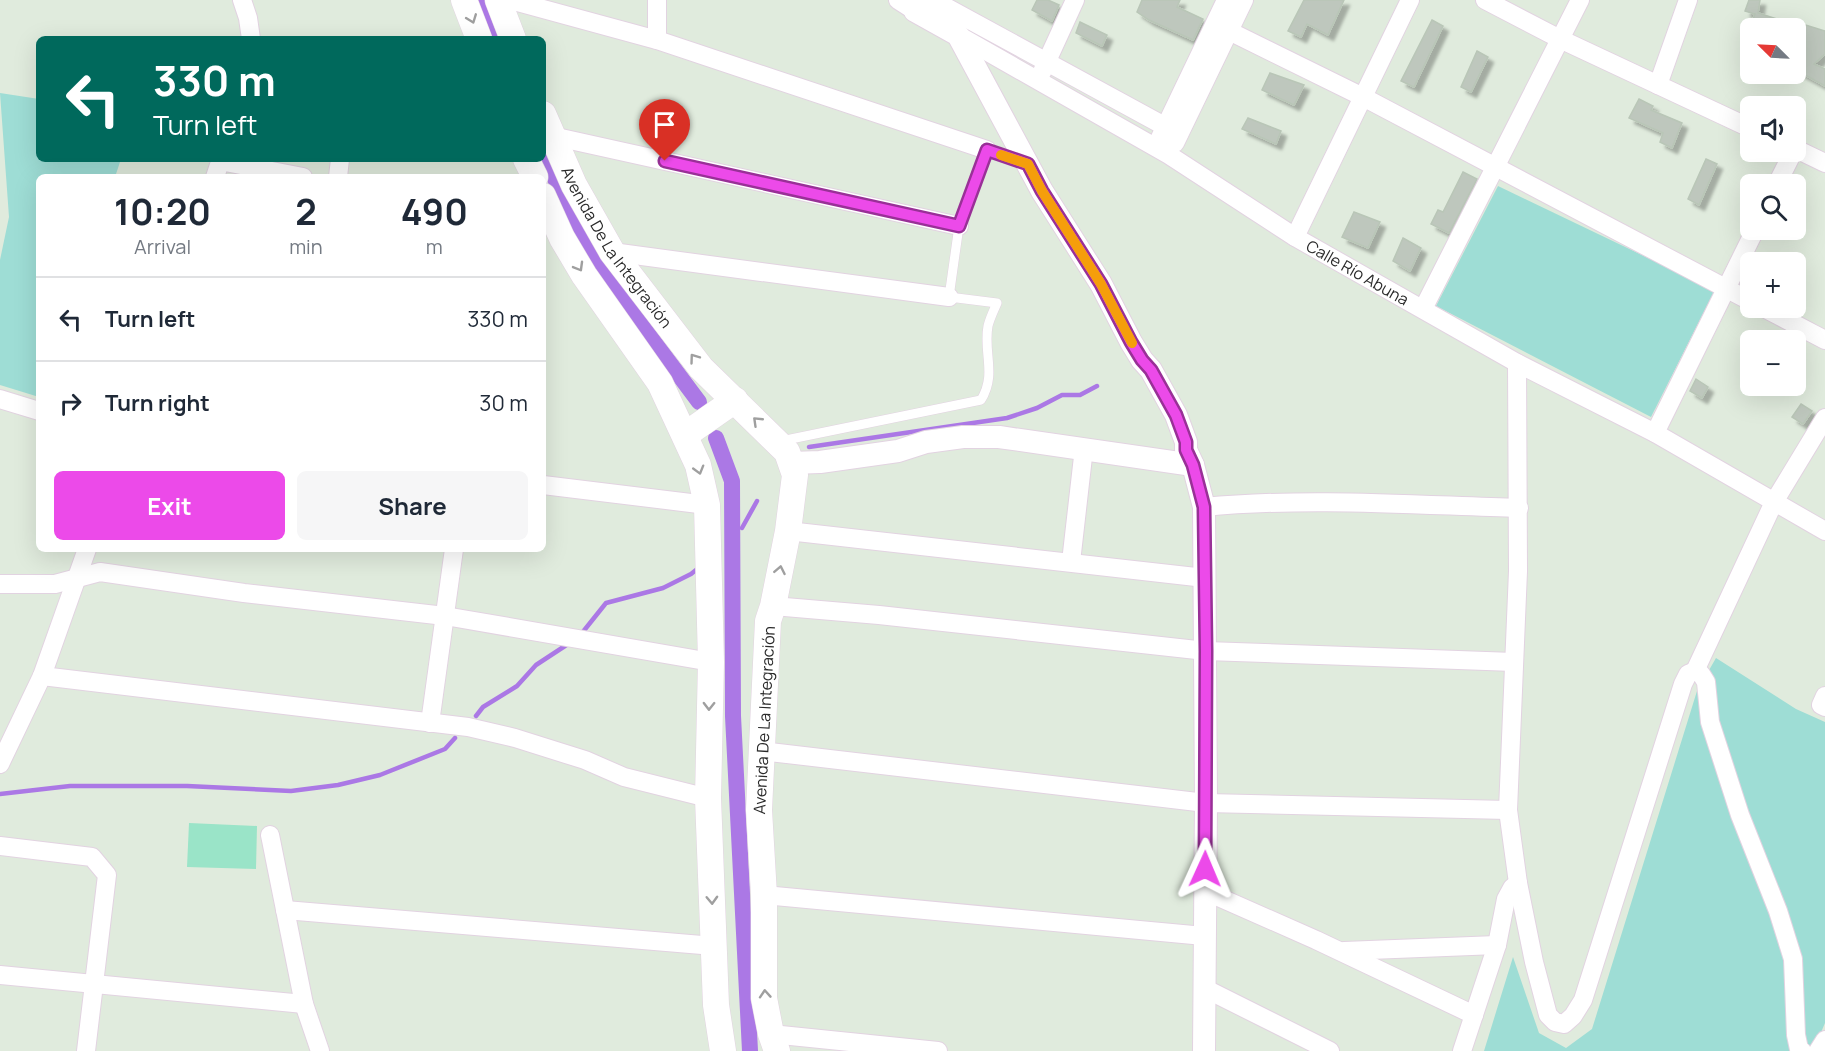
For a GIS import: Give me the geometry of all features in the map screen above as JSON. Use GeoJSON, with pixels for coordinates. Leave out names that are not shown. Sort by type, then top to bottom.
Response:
{"type":"FeatureCollection","features":[{"type":"Feature","properties":{"kind":"main road"},"geometry":{"type":"LineString","coordinates":[[464,0],[478,36]]}},
{"type":"Feature","properties":{"kind":"main road"},"geometry":{"type":"LineString","coordinates":[[498,0],[512,36]]}},
{"type":"Feature","properties":{"kind":"main road","name":"Avenida De La Integración"},"geometry":{"type":"LineString","coordinates":[[547,125],[574,186],[612,252],[701,368],[785,452],[795,475],[788,531],[768,621],[761,751],[759,810],[764,895],[764,998],[774,1043]]}},
{"type":"Feature","properties":{"kind":"main road"},"geometry":{"type":"LineString","coordinates":[[546,208],[553,236],[584,275],[660,383],[698,465],[707,505],[711,662],[708,798],[716,1005],[723,1051]]}},
{"type":"Feature","properties":{"kind":"main road"},"geometry":{"type":"LineString","coordinates":[[685,435],[735,400]]}},
{"type":"Feature","properties":{"kind":"street"},"geometry":{"type":"LineString","coordinates":[[242,0],[251,36]]}},
{"type":"Feature","properties":{"kind":"street"},"geometry":{"type":"LineString","coordinates":[[510,0],[657,40],[987,150]]}},
{"type":"Feature","properties":{"kind":"street"},"geometry":{"type":"LineString","coordinates":[[657,0],[657,40]]}},
{"type":"Feature","properties":{"kind":"street"},"geometry":{"type":"LineString","coordinates":[[1038,79],[1075,0]]}},
{"type":"Feature","properties":{"kind":"street"},"geometry":{"type":"LineString","coordinates":[[1162,151],[1226,0]]}},
{"type":"Feature","properties":{"kind":"street"},"geometry":{"type":"LineString","coordinates":[[1172,130],[1229,31],[1244,0]]}},
{"type":"Feature","properties":{"kind":"street"},"geometry":{"type":"LineString","coordinates":[[1295,237],[1410,0]]}},
{"type":"Feature","properties":{"kind":"street"},"geometry":{"type":"LineString","coordinates":[[1485,0],[1560,39],[1740,123]]}},
{"type":"Feature","properties":{"kind":"street"},"geometry":{"type":"LineString","coordinates":[[1423,309],[1580,0]]}},
{"type":"Feature","properties":{"kind":"street"},"geometry":{"type":"LineString","coordinates":[[1658,85],[1688,0]]}},
{"type":"Feature","properties":{"kind":"street"},"geometry":{"type":"LineString","coordinates":[[917,3],[1046,62],[1172,130]]}},
{"type":"Feature","properties":{"kind":"street","name":"Calle Río Abuna"},"geometry":{"type":"LineString","coordinates":[[917,3],[958,35],[1162,151],[1295,237],[1517,363],[1655,433],[1825,531]]}},
{"type":"Feature","properties":{"kind":"street"},"geometry":{"type":"LineString","coordinates":[[1229,31],[1363,97],[1740,296]]}},
{"type":"Feature","properties":{"kind":"street"},"geometry":{"type":"LineString","coordinates":[[958,35],[1042,191],[1101,284],[1131,342],[1151,370],[1176,415],[1204,507],[1206,651],[1204,1051]]}},
{"type":"Feature","properties":{"kind":"street"},"geometry":{"type":"LineString","coordinates":[[547,125],[959,226]]}},
{"type":"Feature","properties":{"kind":"street"},"geometry":{"type":"LineString","coordinates":[[1806,155],[1825,163]]}},
{"type":"Feature","properties":{"kind":"street"},"geometry":{"type":"LineString","coordinates":[[219,166],[280,174]]}},
{"type":"Feature","properties":{"kind":"street"},"geometry":{"type":"LineString","coordinates":[[1655,433],[1750,240]]}},
{"type":"Feature","properties":{"kind":"street"},"geometry":{"type":"LineString","coordinates":[[612,252],[949,297]]}},
{"type":"Feature","properties":{"kind":"street"},"geometry":{"type":"LineString","coordinates":[[1783,318],[1825,340]]}},
{"type":"Feature","properties":{"kind":"street"},"geometry":{"type":"LineString","coordinates":[[1517,363],[1519,508],[1508,810],[1518,884],[1548,1016],[1554,1022],[1564,1024],[1573,1016],[1583,1000],[1683,684],[1688,674],[1695,671],[1774,502],[1825,418]]}},
{"type":"Feature","properties":{"kind":"street"},"geometry":{"type":"LineString","coordinates":[[0,399],[36,410]]}},
{"type":"Feature","properties":{"kind":"street"},"geometry":{"type":"LineString","coordinates":[[785,452],[820,462],[898,451],[926,442],[963,437],[999,437],[1193,465]]}},
{"type":"Feature","properties":{"kind":"street"},"geometry":{"type":"LineString","coordinates":[[1071,562],[1084,448]]}},
{"type":"Feature","properties":{"kind":"street"},"geometry":{"type":"LineString","coordinates":[[546,484],[707,505]]}},
{"type":"Feature","properties":{"kind":"street"},"geometry":{"type":"LineString","coordinates":[[1204,507],[1242,503],[1314,502],[1519,508]]}},
{"type":"Feature","properties":{"kind":"street"},"geometry":{"type":"LineString","coordinates":[[788,531],[1205,578]]}},
{"type":"Feature","properties":{"kind":"street"},"geometry":{"type":"LineString","coordinates":[[0,764],[42,676],[86,552]]}},
{"type":"Feature","properties":{"kind":"street"},"geometry":{"type":"LineString","coordinates":[[430,723],[454,552]]}},
{"type":"Feature","properties":{"kind":"street"},"geometry":{"type":"LineString","coordinates":[[0,584],[55,584],[100,572],[244,593],[445,616],[711,662]]}},
{"type":"Feature","properties":{"kind":"street"},"geometry":{"type":"LineString","coordinates":[[773,606],[879,615],[1206,651],[1514,662]]}},
{"type":"Feature","properties":{"kind":"street"},"geometry":{"type":"LineString","coordinates":[[1695,671],[1701,674],[1706,682],[1710,722],[1736,805],[1778,911],[1793,959],[1796,1035],[1799,1049],[1802,1051]]}},
{"type":"Feature","properties":{"kind":"street"},"geometry":{"type":"LineString","coordinates":[[42,676],[468,727],[515,738],[585,760],[624,777],[708,798]]}},
{"type":"Feature","properties":{"kind":"street"},"geometry":{"type":"LineString","coordinates":[[1825,696],[1821,705],[1825,707]]}},
{"type":"Feature","properties":{"kind":"street"},"geometry":{"type":"LineString","coordinates":[[761,751],[1206,803],[1508,810]]}},
{"type":"Feature","properties":{"kind":"street"},"geometry":{"type":"LineString","coordinates":[[270,835],[304,1004],[320,1051]]}},
{"type":"Feature","properties":{"kind":"street"},"geometry":{"type":"LineString","coordinates":[[0,846],[92,857],[107,875],[86,1051]]}},
{"type":"Feature","properties":{"kind":"street"},"geometry":{"type":"LineString","coordinates":[[1462,1051],[1497,945],[1506,899],[1512,888],[1518,884]]}},
{"type":"Feature","properties":{"kind":"street"},"geometry":{"type":"LineString","coordinates":[[1205,891],[1340,951],[1474,1015]]}},
{"type":"Feature","properties":{"kind":"street"},"geometry":{"type":"LineString","coordinates":[[764,895],[1204,936]]}},
{"type":"Feature","properties":{"kind":"street"},"geometry":{"type":"LineString","coordinates":[[285,910],[714,946]]}},
{"type":"Feature","properties":{"kind":"street"},"geometry":{"type":"LineString","coordinates":[[1340,951],[1497,945]]}},
{"type":"Feature","properties":{"kind":"street"},"geometry":{"type":"LineString","coordinates":[[0,975],[304,1004]]}},
{"type":"Feature","properties":{"kind":"street"},"geometry":{"type":"LineString","coordinates":[[1204,988],[1330,1051]]}},
{"type":"Feature","properties":{"kind":"street"},"geometry":{"type":"LineString","coordinates":[[774,1043],[938,1051]]}},
{"type":"Feature","properties":{"kind":"lane"},"geometry":{"type":"LineString","coordinates":[[785,452],[981,400],[987,390],[990,376],[988,326],[997,303],[949,297],[959,226],[987,150],[1028,164]]}},
{"type":"Feature","properties":{"kind":"shaded area"},"geometry":{"type":"Polygon","coordinates":[[[0,93],[36,99],[36,162],[120,162],[116,174],[36,174],[36,396],[0,385],[0,260],[9,217],[0,93]]]}},
{"type":"Feature","properties":{"kind":"shaded area"},"geometry":{"type":"Polygon","coordinates":[[[1498,186],[1715,290],[1651,417],[1436,306],[1498,186]]]}},
{"type":"Feature","properties":{"kind":"shaded area"},"geometry":{"type":"Polygon","coordinates":[[[1716,658],[1796,709],[1825,722],[1825,1023],[1813,1051],[1484,1051],[1513,957],[1539,1033],[1566,1048],[1592,1029],[1697,691],[1716,658]]]}},
{"type":"Feature","properties":{"kind":"green space"},"geometry":{"type":"Polygon","coordinates":[[[189,823],[257,826],[256,869],[187,867],[189,823]]]}},
{"type":"Feature","properties":{"kind":"building"},"geometry":{"type":"Polygon","coordinates":[[[1037,0],[1048,0],[1059,5],[1052,21],[1032,10],[1037,0]]]}},
{"type":"Feature","properties":{"kind":"building"},"geometry":{"type":"Polygon","coordinates":[[[1142,0],[1180,0],[1177,7],[1203,19],[1193,40],[1137,12],[1142,0]]]}},
{"type":"Feature","properties":{"kind":"building"},"geometry":{"type":"Polygon","coordinates":[[[1304,0],[1344,0],[1328,35],[1307,24],[1301,37],[1288,31],[1304,0]]]}},
{"type":"Feature","properties":{"kind":"building"},"geometry":{"type":"Polygon","coordinates":[[[1749,0],[1760,0],[1758,13],[1774,18],[1754,18],[1755,14],[1745,11],[1749,0]]]}},
{"type":"Feature","properties":{"kind":"building"},"geometry":{"type":"Polygon","coordinates":[[[1432,20],[1443,26],[1414,87],[1401,81],[1432,20]]]}},
{"type":"Feature","properties":{"kind":"building"},"geometry":{"type":"Polygon","coordinates":[[[1080,22],[1107,35],[1102,46],[1076,33],[1080,22]]]}},
{"type":"Feature","properties":{"kind":"building"},"geometry":{"type":"Polygon","coordinates":[[[1806,25],[1825,31],[1825,54],[1814,64],[1825,69],[1825,86],[1806,76],[1806,25]]]}},
{"type":"Feature","properties":{"kind":"building"},"geometry":{"type":"Polygon","coordinates":[[[1477,51],[1488,57],[1471,92],[1461,87],[1477,51]]]}},
{"type":"Feature","properties":{"kind":"building"},"geometry":{"type":"Polygon","coordinates":[[[1270,73],[1304,85],[1294,105],[1262,90],[1270,73]]]}},
{"type":"Feature","properties":{"kind":"building"},"geometry":{"type":"Polygon","coordinates":[[[1639,99],[1653,106],[1651,110],[1682,123],[1672,148],[1660,142],[1663,133],[1629,118],[1639,99]]]}},
{"type":"Feature","properties":{"kind":"building"},"geometry":{"type":"Polygon","coordinates":[[[1248,118],[1281,131],[1276,144],[1242,129],[1248,118]]]}},
{"type":"Feature","properties":{"kind":"building"},"geometry":{"type":"Polygon","coordinates":[[[1706,159],[1717,164],[1699,205],[1688,199],[1706,159]]]}},
{"type":"Feature","properties":{"kind":"building"},"geometry":{"type":"Polygon","coordinates":[[[1463,172],[1477,179],[1449,233],[1431,224],[1438,210],[1443,212],[1463,172]]]}},
{"type":"Feature","properties":{"kind":"building"},"geometry":{"type":"Polygon","coordinates":[[[1354,212],[1380,222],[1368,248],[1342,237],[1354,212]]]}},
{"type":"Feature","properties":{"kind":"building"},"geometry":{"type":"Polygon","coordinates":[[[1403,238],[1421,248],[1410,271],[1393,261],[1403,238]]]}},
{"type":"Feature","properties":{"kind":"building"},"geometry":{"type":"Polygon","coordinates":[[[1696,379],[1708,387],[1702,398],[1690,391],[1696,379]]]}},
{"type":"Feature","properties":{"kind":"building"},"geometry":{"type":"Polygon","coordinates":[[[1801,404],[1812,411],[1803,424],[1792,417],[1801,404]]]}},
{"type":"Feature","properties":{"kind":"waterway"},"geometry":{"type":"LineString","coordinates":[[483,0],[497,36]]}},
{"type":"Feature","properties":{"kind":"waterway"},"geometry":{"type":"LineString","coordinates":[[546,160],[572,214],[613,287],[699,402]]}},
{"type":"Feature","properties":{"kind":"waterway"},"geometry":{"type":"LineString","coordinates":[[809,447],[1007,418],[1037,408],[1062,395],[1080,395],[1097,386]]}},
{"type":"Feature","properties":{"kind":"waterway"},"geometry":{"type":"LineString","coordinates":[[716,438],[732,481],[733,716],[750,1051]]}},
{"type":"Feature","properties":{"kind":"waterway"},"geometry":{"type":"LineString","coordinates":[[742,528],[757,501]]}},
{"type":"Feature","properties":{"kind":"waterway"},"geometry":{"type":"LineString","coordinates":[[582,633],[606,603],[663,588],[691,574],[701,566]]}},
{"type":"Feature","properties":{"kind":"waterway"},"geometry":{"type":"LineString","coordinates":[[476,716],[483,707],[517,686],[536,665],[568,644]]}},
{"type":"Feature","properties":{"kind":"waterway"},"geometry":{"type":"LineString","coordinates":[[0,794],[70,786],[187,786],[291,791],[338,785],[380,775],[445,749],[455,738]]}},
{"type":"Feature","properties":{"kind":"slow traffic"},"geometry":{"type":"LineString","coordinates":[[1001,155],[1028,164],[1042,191],[1101,284],[1132,343]]}},
{"type":"Feature","properties":{"kind":"route"},"geometry":{"type":"LineString","coordinates":[[665,161],[959,226],[987,150],[1028,164],[1042,191],[1101,284],[1131,342],[1151,370],[1176,415],[1204,507],[1205,869]]}}]}
